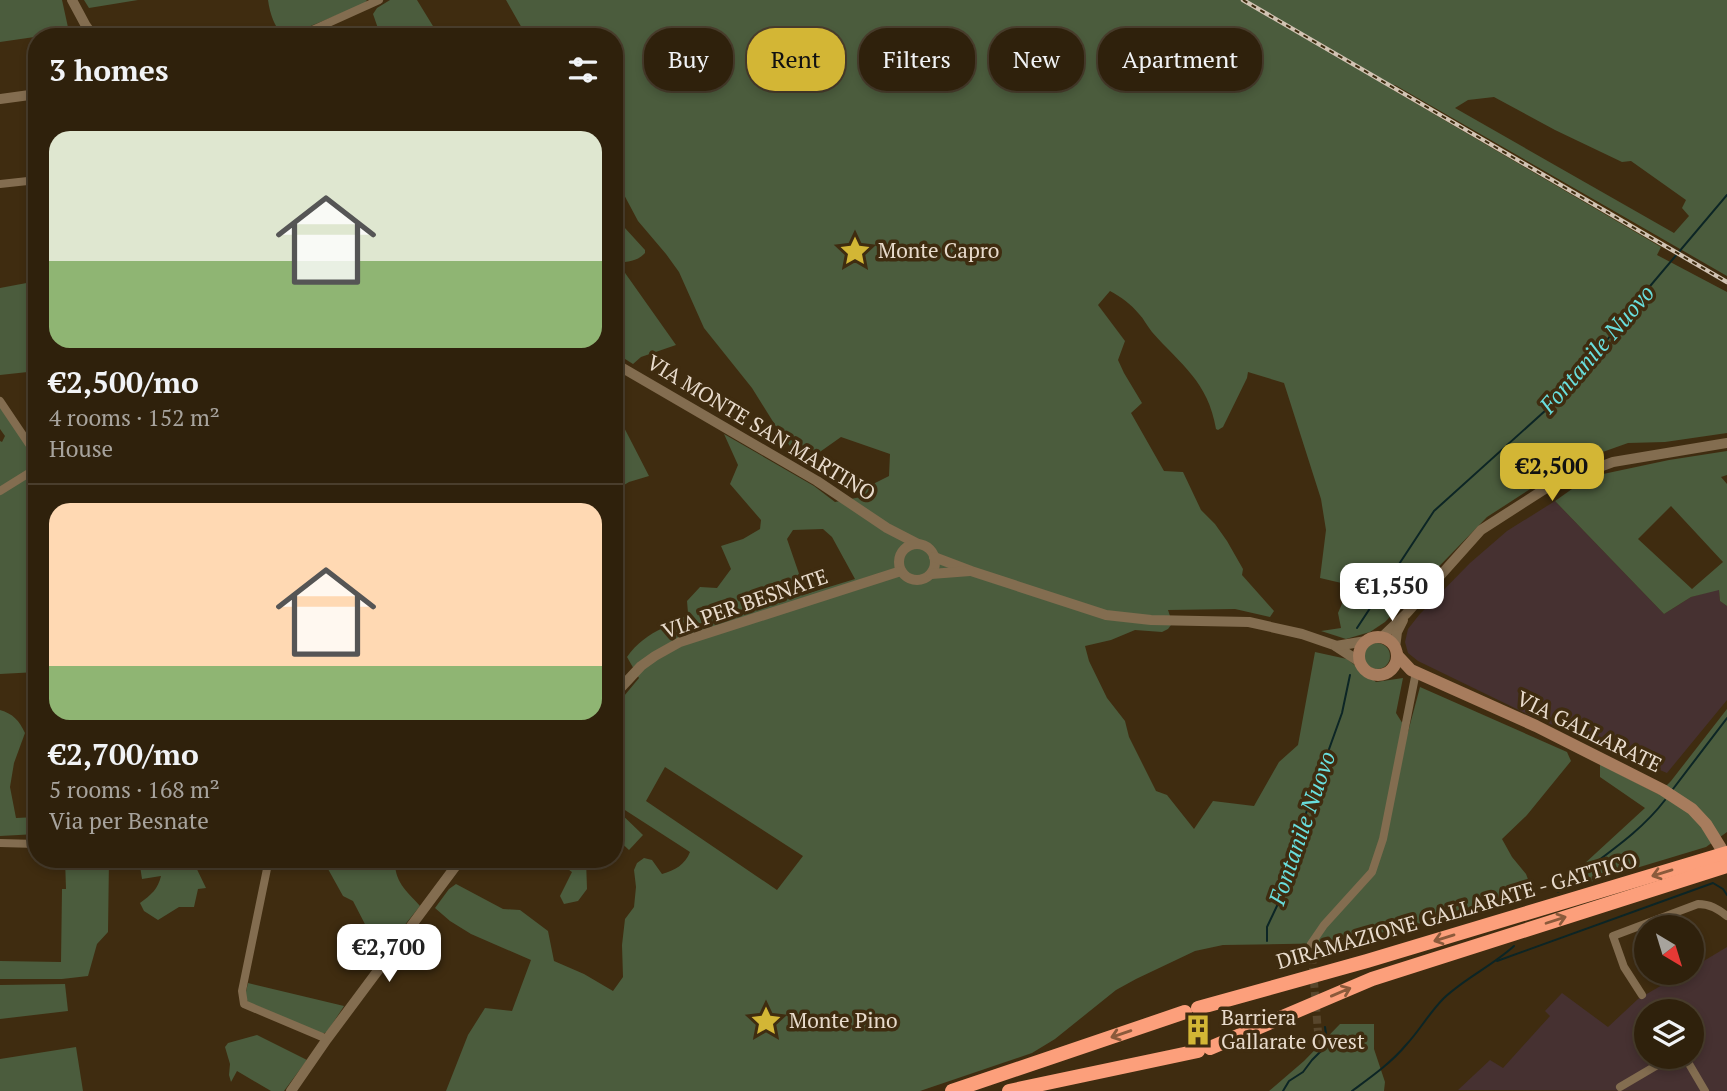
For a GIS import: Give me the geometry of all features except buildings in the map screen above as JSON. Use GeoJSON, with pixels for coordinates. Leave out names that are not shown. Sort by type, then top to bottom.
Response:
{"type":"FeatureCollection","features":[{"type":"Feature","properties":{"kind":"highway","name":"DIRAMAZIONE GALLARATE - GATTICO"},"geometry":{"type":"LineString","coordinates":[[952,1091],[1192,1010],[1727,856]]}},
{"type":"Feature","properties":{"kind":"highway","name":"DIRAMAZIONE GALLARATE - GATTICO"},"geometry":{"type":"LineString","coordinates":[[1009,1091],[1204,1049],[1372,979],[1727,866]]}},
{"type":"Feature","properties":{"kind":"main road"},"geometry":{"type":"LineString","coordinates":[[1386,673],[1396,662],[1396,651],[1388,639],[1376,637],[1366,641],[1360,650],[1360,662],[1370,673],[1376,675],[1413,671]]}},
{"type":"Feature","properties":{"kind":"main road","name":"VIA GALLARATE"},"geometry":{"type":"LineString","coordinates":[[1396,651],[1413,671],[1524,721],[1676,798],[1692,809],[1706,824],[1727,856]]}},
{"type":"Feature","properties":{"kind":"street"},"geometry":{"type":"LineString","coordinates":[[72,0],[87,28]]}},
{"type":"Feature","properties":{"kind":"street"},"geometry":{"type":"LineString","coordinates":[[317,28],[379,0]]}},
{"type":"Feature","properties":{"kind":"street"},"geometry":{"type":"LineString","coordinates":[[0,99],[28,95]]}},
{"type":"Feature","properties":{"kind":"street"},"geometry":{"type":"LineString","coordinates":[[0,184],[28,181]]}},
{"type":"Feature","properties":{"kind":"street","name":"VIA MONTE SAN MARTINO"},"geometry":{"type":"LineString","coordinates":[[623,368],[817,481],[887,528],[925,546],[934,556],[971,571],[1106,615],[1151,620],[1249,622],[1301,634],[1336,646],[1360,662]]}},
{"type":"Feature","properties":{"kind":"street"},"geometry":{"type":"LineString","coordinates":[[0,401],[28,443]]}},
{"type":"Feature","properties":{"kind":"street"},"geometry":{"type":"LineString","coordinates":[[1382,637],[1481,530],[1550,485],[1614,462],[1727,443]]}},
{"type":"Feature","properties":{"kind":"street"},"geometry":{"type":"LineString","coordinates":[[0,491],[28,474]]}},
{"type":"Feature","properties":{"kind":"street","name":"VIA MONTE SAN MARTINO"},"geometry":{"type":"LineString","coordinates":[[887,528],[903,552]]}},
{"type":"Feature","properties":{"kind":"street"},"geometry":{"type":"LineString","coordinates":[[901,571],[900,558],[903,552],[918,544]]}},
{"type":"Feature","properties":{"kind":"street"},"geometry":{"type":"LineString","coordinates":[[931,574],[935,566],[934,556]]}},
{"type":"Feature","properties":{"kind":"street","name":"VIA MONTE SAN MARTINO"},"geometry":{"type":"LineString","coordinates":[[901,571],[915,580],[931,574],[971,571]]}},
{"type":"Feature","properties":{"kind":"street","name":"VIA PER BESNATE"},"geometry":{"type":"LineString","coordinates":[[623,685],[641,666],[680,642],[901,571]]}},
{"type":"Feature","properties":{"kind":"street"},"geometry":{"type":"LineString","coordinates":[[1396,651],[1397,632],[1406,614]]}},
{"type":"Feature","properties":{"kind":"street","name":"VIA MONTE SAN MARTINO"},"geometry":{"type":"LineString","coordinates":[[1336,646],[1366,641]]}},
{"type":"Feature","properties":{"kind":"street"},"geometry":{"type":"LineString","coordinates":[[1311,944],[1324,925],[1372,872],[1383,839],[1413,671]]}},
{"type":"Feature","properties":{"kind":"street"},"geometry":{"type":"LineString","coordinates":[[0,843],[28,844]]}},
{"type":"Feature","properties":{"kind":"street"},"geometry":{"type":"LineString","coordinates":[[267,868],[242,990],[244,1004],[327,1039]]}},
{"type":"Feature","properties":{"kind":"street"},"geometry":{"type":"LineString","coordinates":[[291,1091],[454,868]]}},
{"type":"Feature","properties":{"kind":"street"},"geometry":{"type":"LineString","coordinates":[[1642,995],[1624,967],[1613,936],[1698,904],[1706,904],[1727,916]]}},
{"type":"Feature","properties":{"kind":"street"},"geometry":{"type":"LineString","coordinates":[[1620,1087],[1651,1069]]}},
{"type":"Feature","properties":{"kind":"street"},"geometry":{"type":"LineString","coordinates":[[1692,1069],[1705,1091]]}},
{"type":"Feature","properties":{"kind":"shaded area"},"geometry":{"type":"Polygon","coordinates":[[[1394,85],[1670,244],[1665,250],[1387,87],[1394,85]]]}},
{"type":"Feature","properties":{"kind":"shaded area"},"geometry":{"type":"Polygon","coordinates":[[[1555,501],[1664,614],[1691,597],[1719,589],[1720,601],[1727,606],[1727,700],[1667,773],[1529,715],[1418,661],[1408,653],[1405,642],[1408,629],[1419,615],[1470,563],[1507,531],[1555,501]]]}},
{"type":"Feature","properties":{"kind":"shaded area"},"geometry":{"type":"Polygon","coordinates":[[[1727,947],[1727,1091],[1458,1090],[1490,1060],[1503,1068],[1550,1016],[1545,1011],[1562,993],[1608,1027],[1634,1003],[1634,1069],[1704,1069],[1704,999],[1638,999],[1662,985],[1704,985],[1704,961],[1727,947]]]}},
{"type":"Feature","properties":{"kind":"green space"},"geometry":{"type":"Polygon","coordinates":[[[0,0],[62,0],[68,28],[28,28],[28,38],[0,42],[0,0]]]}},
{"type":"Feature","properties":{"kind":"green space"},"geometry":{"type":"Polygon","coordinates":[[[84,0],[138,0],[89,8],[84,0]]]}},
{"type":"Feature","properties":{"kind":"green space"},"geometry":{"type":"Polygon","coordinates":[[[268,0],[367,0],[364,4],[306,28],[277,28],[268,0]]]}},
{"type":"Feature","properties":{"kind":"green space"},"geometry":{"type":"Polygon","coordinates":[[[390,0],[417,0],[434,28],[378,28],[373,14],[390,0]]]}},
{"type":"Feature","properties":{"kind":"green space"},"geometry":{"type":"Polygon","coordinates":[[[506,0],[1727,0],[1727,276],[1395,85],[1388,87],[1661,247],[1657,255],[1727,292],[1727,433],[1665,442],[1628,443],[1569,464],[1487,517],[1385,622],[1370,632],[1346,639],[1321,631],[1341,628],[1338,613],[1350,585],[1320,578],[1326,530],[1321,499],[1284,383],[1248,372],[1223,427],[1218,430],[1200,386],[1136,310],[1110,291],[1098,305],[1125,341],[1118,360],[1142,403],[1131,413],[1164,471],[1183,472],[1201,510],[1227,541],[1243,569],[1242,575],[1274,611],[1270,617],[1235,609],[1168,610],[1171,625],[1162,632],[1135,630],[1111,640],[1085,646],[1089,661],[1107,698],[1125,721],[1129,737],[1156,791],[1167,795],[1194,829],[1213,801],[1254,806],[1279,762],[1298,745],[1315,652],[1347,659],[1376,682],[1403,678],[1396,713],[1408,732],[1420,687],[1567,752],[1571,761],[1527,815],[1502,839],[1526,874],[1529,882],[1525,890],[1399,930],[1340,943],[1223,945],[1195,951],[1116,990],[1055,1039],[1032,1053],[920,1091],[446,1091],[468,1035],[485,1008],[512,1011],[531,960],[471,934],[450,921],[435,908],[449,889],[456,884],[503,909],[520,910],[548,931],[554,961],[613,991],[623,977],[622,945],[625,919],[634,907],[634,870],[637,863],[644,858],[652,860],[662,874],[679,866],[690,852],[623,809],[623,697],[639,678],[627,657],[631,652],[648,636],[685,616],[688,613],[687,601],[700,587],[717,588],[731,569],[721,546],[743,539],[760,529],[761,520],[730,484],[738,465],[724,434],[814,486],[835,502],[861,497],[867,487],[889,476],[890,454],[841,437],[807,461],[790,446],[752,388],[704,328],[679,272],[638,221],[623,193],[623,28],[522,28],[506,0]],[[1494,97],[1468,100],[1455,108],[1674,233],[1689,216],[1682,208],[1686,200],[1631,161],[1622,162],[1494,97]],[[823,529],[793,530],[787,539],[806,594],[855,579],[832,537],[823,529]],[[665,767],[646,801],[777,890],[803,856],[665,767]]]}},
{"type":"Feature","properties":{"kind":"green space"},"geometry":{"type":"Polygon","coordinates":[[[623,226],[645,250],[645,253],[632,261],[623,262],[623,226]]]}},
{"type":"Feature","properties":{"kind":"green space"},"geometry":{"type":"Polygon","coordinates":[[[623,270],[676,345],[641,357],[633,364],[623,358],[623,270]]]}},
{"type":"Feature","properties":{"kind":"green space"},"geometry":{"type":"Polygon","coordinates":[[[28,283],[28,372],[0,375],[0,288],[28,283]]]}},
{"type":"Feature","properties":{"kind":"green space"},"geometry":{"type":"Polygon","coordinates":[[[0,406],[28,447],[28,471],[0,488],[0,441],[2,442],[5,436],[0,429],[0,406]]]}},
{"type":"Feature","properties":{"kind":"green space"},"geometry":{"type":"Polygon","coordinates":[[[623,425],[649,476],[623,486],[623,425]]]}},
{"type":"Feature","properties":{"kind":"green space"},"geometry":{"type":"Polygon","coordinates":[[[1727,451],[1727,475],[1721,477],[1727,484],[1727,606],[1720,601],[1719,590],[1691,597],[1664,614],[1555,501],[1589,477],[1727,451]],[[1671,506],[1638,539],[1692,589],[1723,562],[1671,506]]]}},
{"type":"Feature","properties":{"kind":"green space"},"geometry":{"type":"Polygon","coordinates":[[[28,476],[28,672],[0,674],[0,495],[28,476]]]}},
{"type":"Feature","properties":{"kind":"green space"},"geometry":{"type":"Polygon","coordinates":[[[1377,643],[1386,647],[1390,656],[1386,665],[1377,669],[1368,665],[1364,656],[1368,647],[1377,643]]]}},
{"type":"Feature","properties":{"kind":"green space"},"geometry":{"type":"Polygon","coordinates":[[[1727,709],[1727,832],[1706,847],[1580,885],[1583,865],[1645,808],[1600,777],[1600,764],[1658,794],[1727,709]]]}},
{"type":"Feature","properties":{"kind":"green space"},"geometry":{"type":"Polygon","coordinates":[[[0,710],[15,718],[25,733],[14,763],[10,787],[16,818],[28,817],[28,834],[0,836],[0,710]]]}},
{"type":"Feature","properties":{"kind":"green space"},"geometry":{"type":"Polygon","coordinates":[[[623,816],[643,835],[629,850],[623,844],[623,816]]]}},
{"type":"Feature","properties":{"kind":"green space"},"geometry":{"type":"Polygon","coordinates":[[[65,868],[109,868],[108,932],[97,944],[88,976],[62,979],[0,979],[0,961],[61,962],[62,889],[66,889],[65,868]]]}},
{"type":"Feature","properties":{"kind":"green space"},"geometry":{"type":"Polygon","coordinates":[[[140,868],[196,868],[206,888],[198,889],[194,907],[179,907],[158,920],[144,911],[140,903],[154,891],[161,876],[142,879],[140,868]]]}},
{"type":"Feature","properties":{"kind":"green space"},"geometry":{"type":"Polygon","coordinates":[[[395,868],[399,880],[420,906],[374,963],[368,955],[368,930],[353,901],[343,896],[328,869],[395,868]]]}},
{"type":"Feature","properties":{"kind":"green space"},"geometry":{"type":"Polygon","coordinates":[[[566,868],[586,868],[587,889],[578,901],[564,904],[560,896],[572,872],[566,868]]]}},
{"type":"Feature","properties":{"kind":"green space"},"geometry":{"type":"Polygon","coordinates":[[[248,983],[344,1006],[327,1032],[322,1034],[248,1002],[245,996],[248,983]]]}},
{"type":"Feature","properties":{"kind":"green space"},"geometry":{"type":"Polygon","coordinates":[[[65,984],[68,1011],[0,1019],[0,985],[65,984]]]}},
{"type":"Feature","properties":{"kind":"green space"},"geometry":{"type":"Polygon","coordinates":[[[1340,1024],[1374,1024],[1374,1049],[1385,1082],[1384,1091],[1269,1091],[1304,1061],[1340,1024]]]}},
{"type":"Feature","properties":{"kind":"green space"},"geometry":{"type":"Polygon","coordinates":[[[257,1035],[307,1060],[284,1091],[271,1091],[237,1071],[231,1082],[225,1047],[228,1043],[257,1035]]]}},
{"type":"Feature","properties":{"kind":"green space"},"geometry":{"type":"Polygon","coordinates":[[[76,1047],[83,1091],[0,1091],[0,1059],[76,1047]]]}},
{"type":"Feature","properties":{"kind":"waterway","name":"Fontanile Nuovo"},"geometry":{"type":"LineString","coordinates":[[1357,628],[1434,511],[1567,391],[1640,298],[1727,195]]}},
{"type":"Feature","properties":{"kind":"waterway","name":"Fontanile Nuovo"},"geometry":{"type":"LineString","coordinates":[[1267,941],[1267,927],[1294,865],[1300,830],[1342,713],[1350,675]]}},
{"type":"Feature","properties":{"kind":"waterway"},"geometry":{"type":"LineString","coordinates":[[1673,789],[1727,718]]}},
{"type":"Feature","properties":{"kind":"waterway"},"geometry":{"type":"LineString","coordinates":[[1558,892],[1628,838],[1665,800]]}},
{"type":"Feature","properties":{"kind":"waterway"},"geometry":{"type":"LineString","coordinates":[[1497,961],[1713,883],[1727,895]]}},
{"type":"Feature","properties":{"kind":"waterway"},"geometry":{"type":"LineString","coordinates":[[1352,1091],[1400,1052],[1444,998],[1514,946]]}},
{"type":"Feature","properties":{"kind":"waterway","name":"Fontanile Nuovo"},"geometry":{"type":"LineString","coordinates":[[1283,1091],[1289,1081],[1303,1072],[1322,1050],[1327,1041],[1325,1027]]}},
{"type":"Feature","properties":{"kind":"tunnel"},"geometry":{"type":"LineString","coordinates":[[1311,944],[1319,1045]]}},
{"type":"Feature","properties":{"kind":"railway"},"geometry":{"type":"LineString","coordinates":[[1243,0],[1727,282]]}},
{"type":"Feature","properties":{"kind":"place","name":"Monte Capro"},"geometry":{"type":"Point","coordinates":[855,251]}},
{"type":"Feature","properties":{"kind":"place","name":"Monte Pino"},"geometry":{"type":"Point","coordinates":[766,1021]}},
{"type":"Feature","properties":{"kind":"place","name":"Barriera Gallarate Ovest"},"geometry":{"type":"Point","coordinates":[1198,1030]}}]}
